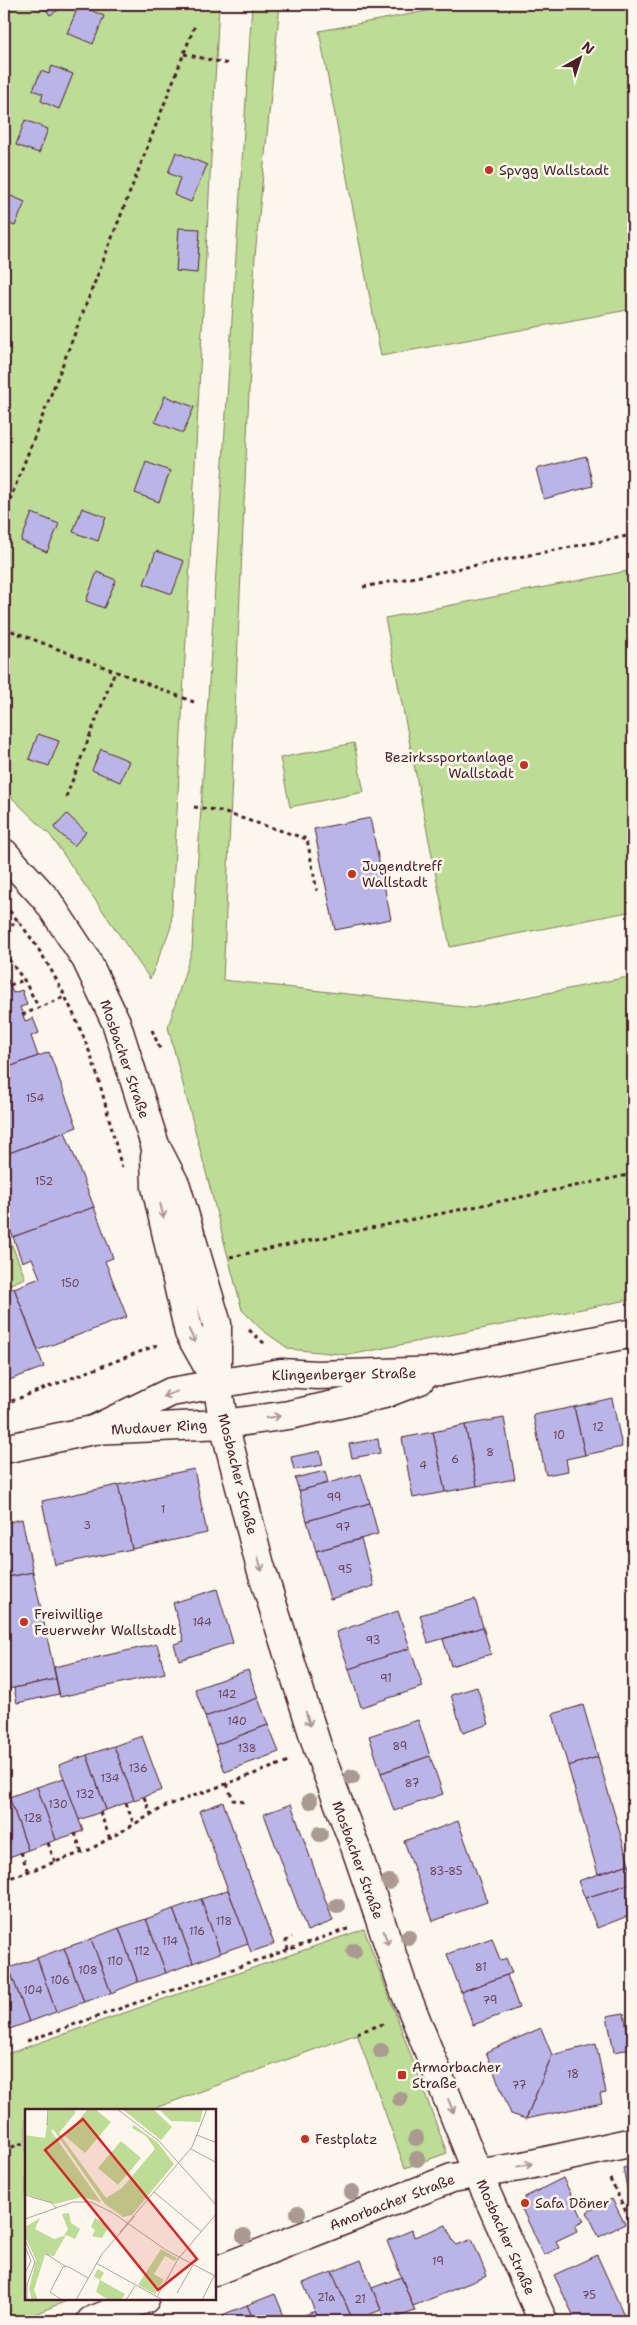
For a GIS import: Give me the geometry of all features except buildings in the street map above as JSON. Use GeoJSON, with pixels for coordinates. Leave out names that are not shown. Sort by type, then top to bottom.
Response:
{"type":"FeatureCollection","features":[{"type":"Feature","properties":{"kind":"street","name":"Mosbacher Straße"},"geometry":{"type":"LineString","coordinates":[[4,853],[47,900],[86,959],[116,1022],[155,1145],[176,1186],[217,1324],[217,1384],[224,1424],[260,1565],[318,1749],[356,1849],[403,1987],[477,2172],[543,2321]]}},
{"type":"Feature","properties":{"kind":"street","name":"Mosbacher Straße"},"geometry":{"type":"LineString","coordinates":[[155,1145],[156,1187],[189,1333],[217,1384]]}},
{"type":"Feature","properties":{"kind":"street","name":"Klingenberger Straße"},"geometry":{"type":"LineString","coordinates":[[217,1384],[281,1373],[317,1375],[442,1371],[633,1333]]}},
{"type":"Feature","properties":{"kind":"street","name":"Klingenberger Straße"},"geometry":{"type":"LineString","coordinates":[[224,1424],[289,1414],[384,1394],[442,1371]]}},
{"type":"Feature","properties":{"kind":"street","name":"Mudauer Ring"},"geometry":{"type":"LineString","coordinates":[[93,1430],[171,1392],[217,1384]]}},
{"type":"Feature","properties":{"kind":"street","name":"Mudauer Ring"},"geometry":{"type":"LineString","coordinates":[[4,1449],[93,1430],[224,1424]]}},
{"type":"Feature","properties":{"kind":"street","name":"Amorbacher Straße"},"geometry":{"type":"LineString","coordinates":[[216,2271],[452,2178],[477,2172],[519,2167],[633,2142]]}},
{"type":"Feature","properties":{"kind":"street"},"geometry":{"type":"LineString","coordinates":[[91,2321],[143,2300]]}},
{"type":"Feature","properties":{"kind":"path"},"geometry":{"type":"LineString","coordinates":[[4,515],[194,25]]}},
{"type":"Feature","properties":{"kind":"path"},"geometry":{"type":"LineString","coordinates":[[184,54],[229,64]]}},
{"type":"Feature","properties":{"kind":"path"},"geometry":{"type":"LineString","coordinates":[[363,587],[633,535]]}},
{"type":"Feature","properties":{"kind":"path"},"geometry":{"type":"LineString","coordinates":[[4,628],[194,702]]}},
{"type":"Feature","properties":{"kind":"path"},"geometry":{"type":"LineString","coordinates":[[66,797],[115,671]]}},
{"type":"Feature","properties":{"kind":"path"},"geometry":{"type":"LineString","coordinates":[[194,807],[216,810],[307,839],[317,891]]}},
{"type":"Feature","properties":{"kind":"path"},"geometry":{"type":"LineString","coordinates":[[4,905],[19,921],[45,960],[86,1044],[125,1178]]}},
{"type":"Feature","properties":{"kind":"path"},"geometry":{"type":"LineString","coordinates":[[4,930],[19,921]]}},
{"type":"Feature","properties":{"kind":"path"},"geometry":{"type":"LineString","coordinates":[[4,953],[24,980],[39,1008]]}},
{"type":"Feature","properties":{"kind":"path"},"geometry":{"type":"LineString","coordinates":[[10,985],[24,980]]}},
{"type":"Feature","properties":{"kind":"path"},"geometry":{"type":"LineString","coordinates":[[22,1015],[64,997]]}},
{"type":"Feature","properties":{"kind":"path"},"geometry":{"type":"LineString","coordinates":[[233,1256],[633,1174]]}},
{"type":"Feature","properties":{"kind":"path"},"geometry":{"type":"LineString","coordinates":[[4,1404],[189,1333]]}},
{"type":"Feature","properties":{"kind":"path"},"geometry":{"type":"LineString","coordinates":[[4,1880],[82,1853],[166,1806],[318,1749]]}},
{"type":"Feature","properties":{"kind":"path"},"geometry":{"type":"LineString","coordinates":[[227,1784],[233,1800],[244,1802]]}},
{"type":"Feature","properties":{"kind":"path"},"geometry":{"type":"LineString","coordinates":[[144,1797],[151,1814]]}},
{"type":"Feature","properties":{"kind":"path"},"geometry":{"type":"LineString","coordinates":[[126,1803],[134,1825]]}},
{"type":"Feature","properties":{"kind":"path"},"geometry":{"type":"LineString","coordinates":[[100,1812],[110,1839]]}},
{"type":"Feature","properties":{"kind":"path"},"geometry":{"type":"LineString","coordinates":[[75,1833],[82,1853]]}},
{"type":"Feature","properties":{"kind":"path"},"geometry":{"type":"LineString","coordinates":[[48,1843],[55,1862]]}},
{"type":"Feature","properties":{"kind":"path"},"geometry":{"type":"LineString","coordinates":[[21,1852],[28,1872]]}},
{"type":"Feature","properties":{"kind":"path"},"geometry":{"type":"LineString","coordinates":[[27,2041],[379,1918]]}},
{"type":"Feature","properties":{"kind":"path"},"geometry":{"type":"LineString","coordinates":[[288,1950],[286,1941],[292,1937]]}},
{"type":"Feature","properties":{"kind":"path"},"geometry":{"type":"LineString","coordinates":[[357,2034],[390,2022]]}},
{"type":"Feature","properties":{"kind":"path"},"geometry":{"type":"LineString","coordinates":[[4,2150],[25,2142]]}},
{"type":"Feature","properties":{"kind":"path"},"geometry":{"type":"LineString","coordinates":[[595,2150],[633,2226]]}},
{"type":"Feature","properties":{"kind":"green space"},"geometry":{"type":"Polygon","coordinates":[[[4,4],[219,4],[171,927],[150,979],[50,835],[4,790],[4,4]]]}},
{"type":"Feature","properties":{"kind":"green space"},"geometry":{"type":"Polygon","coordinates":[[[252,4],[280,4],[255,256],[223,980],[472,1008],[633,976],[633,1299],[349,1355],[289,1349],[262,1330],[242,1310],[168,1027],[192,950],[252,4]]]}},
{"type":"Feature","properties":{"kind":"green space","name":"Spvgg Wallstadt"},"geometry":{"type":"Polygon","coordinates":[[[465,4],[633,4],[633,309],[381,356],[319,31],[465,4]]]}},
{"type":"Feature","properties":{"kind":"green space","name":"Bezirkssportanlage Wallstadt"},"geometry":{"type":"Polygon","coordinates":[[[633,570],[633,911],[450,947],[385,618],[633,570]]]}},
{"type":"Feature","properties":{"kind":"green space"},"geometry":{"type":"Polygon","coordinates":[[[354,743],[364,792],[290,807],[280,758],[354,743]]]}},
{"type":"Feature","properties":{"kind":"green space"},"geometry":{"type":"Polygon","coordinates":[[[4,1225],[25,1278],[4,1287],[4,1225]]]}},
{"type":"Feature","properties":{"kind":"green space"},"geometry":{"type":"Polygon","coordinates":[[[364,1929],[447,2153],[405,2168],[357,2034],[153,2109],[25,2109],[25,2300],[70,2300],[17,2321],[4,2321],[4,2055],[364,1929]]]}},
{"type":"Feature","properties":{"kind":"place","name":"Spvgg Wallstadt"},"geometry":{"type":"Point","coordinates":[489,170]}},
{"type":"Feature","properties":{"kind":"place","name":"Bezirkssportanlage Wallstadt"},"geometry":{"type":"Point","coordinates":[524,765]}},
{"type":"Feature","properties":{"kind":"place","name":"Jugendtreff Wallstadt"},"geometry":{"type":"Point","coordinates":[352,874]}},
{"type":"Feature","properties":{"kind":"place","name":"Freiwillige Feuerwehr Wallstadt"},"geometry":{"type":"Point","coordinates":[24,1622]}},
{"type":"Feature","properties":{"kind":"place","name":"Armorbacher Straße"},"geometry":{"type":"Point","coordinates":[402,2075]}},
{"type":"Feature","properties":{"kind":"place","name":"Festplatz"},"geometry":{"type":"Point","coordinates":[305,2139]}},
{"type":"Feature","properties":{"kind":"place","name":"Safa Döner"},"geometry":{"type":"Point","coordinates":[525,2203]}}]}
